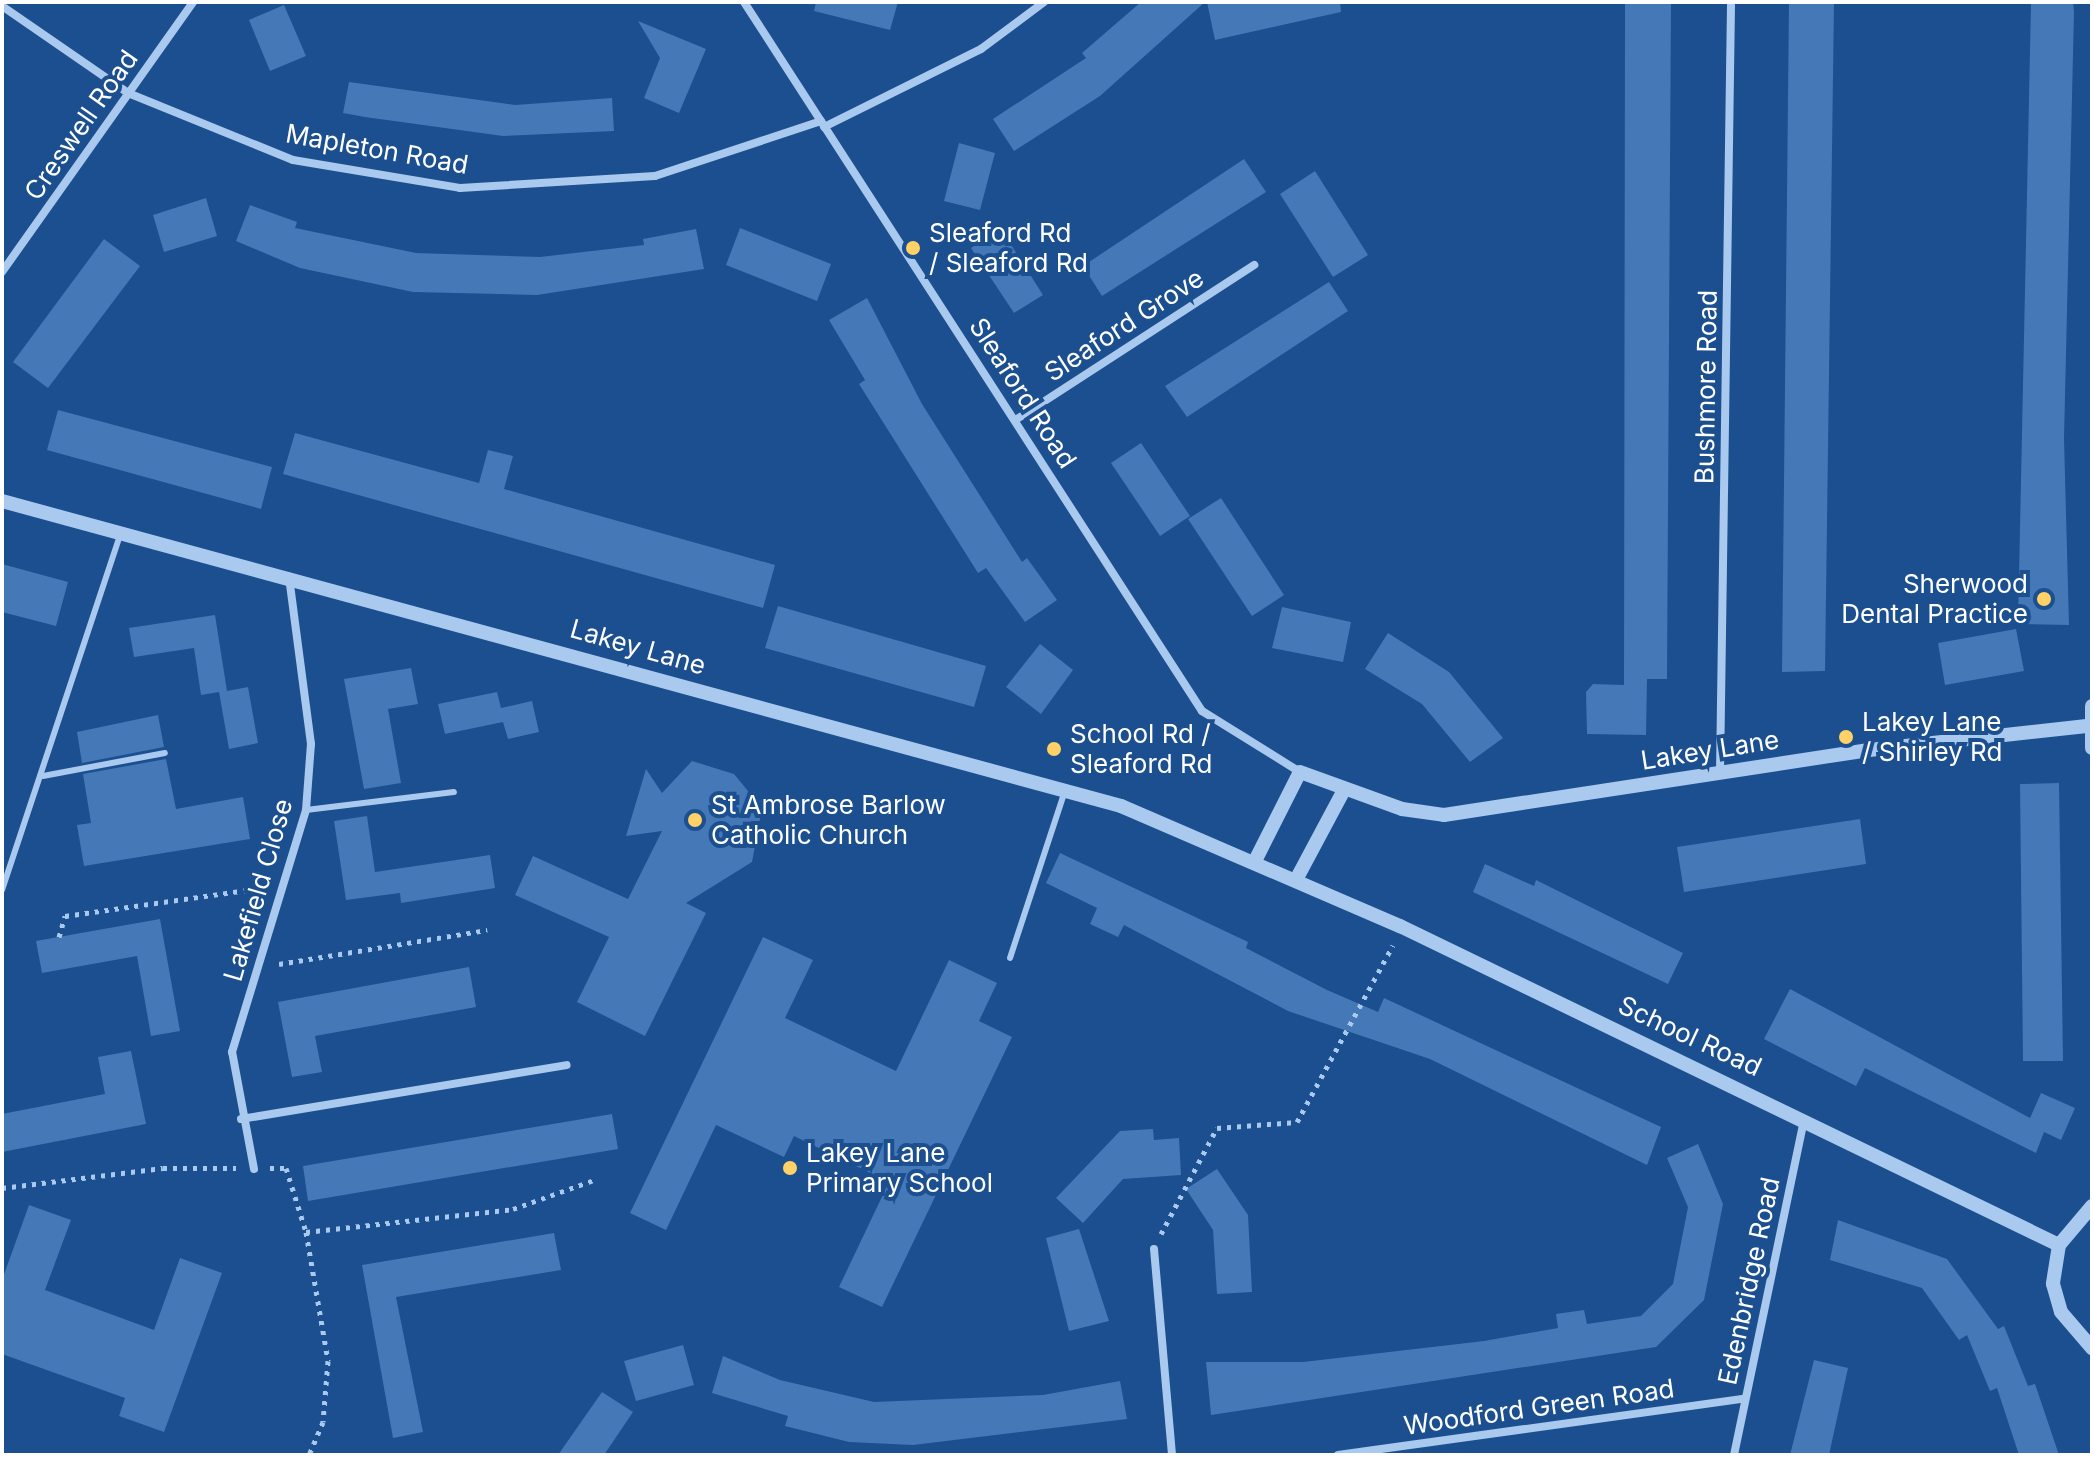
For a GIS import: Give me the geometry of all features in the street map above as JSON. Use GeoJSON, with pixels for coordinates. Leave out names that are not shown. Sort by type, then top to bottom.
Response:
{"type":"FeatureCollection","features":[{"type":"Feature","properties":{"kind":"street","name":"Creswell Road"},"geometry":{"type":"LineString","coordinates":[[2,272],[193,2]]}},
{"type":"Feature","properties":{"kind":"street","name":"Sleaford Road"},"geometry":{"type":"LineString","coordinates":[[744,2],[1017,419],[1202,711],[1300,772]]}},
{"type":"Feature","properties":{"kind":"street","name":"Mapleton Road"},"geometry":{"type":"LineString","coordinates":[[2,6],[128,93],[293,160],[460,188],[655,176],[822,124],[981,49],[1044,2]]}},
{"type":"Feature","properties":{"kind":"street","name":"Bushmore Road"},"geometry":{"type":"LineString","coordinates":[[1720,773],[1731,2]]}},
{"type":"Feature","properties":{"kind":"street","name":"Sleaford Grove"},"geometry":{"type":"LineString","coordinates":[[1017,419],[1254,265]]}},
{"type":"Feature","properties":{"kind":"street","name":"Lakey Lane"},"geometry":{"type":"LineString","coordinates":[[2,501],[120,535],[289,575],[1065,791],[1256,859],[1297,878]]}},
{"type":"Feature","properties":{"kind":"street","name":"Lakefield Close"},"geometry":{"type":"LineString","coordinates":[[254,1169],[241,1119],[232,1052],[306,810],[311,744],[289,575]]}},
{"type":"Feature","properties":{"kind":"street"},"geometry":{"type":"LineString","coordinates":[[2092,706],[2087,726],[2092,748]]}},
{"type":"Feature","properties":{"kind":"street","name":"Lakey Lane"},"geometry":{"type":"LineString","coordinates":[[1300,772],[1344,790],[1444,815],[1720,773],[2087,726]]}},
{"type":"Feature","properties":{"kind":"street"},"geometry":{"type":"LineString","coordinates":[[1256,859],[1300,772]]}},
{"type":"Feature","properties":{"kind":"street"},"geometry":{"type":"LineString","coordinates":[[1297,878],[1344,790]]}},
{"type":"Feature","properties":{"kind":"street","name":"School Road"},"geometry":{"type":"LineString","coordinates":[[1297,878],[1805,1116],[2059,1245]]}},
{"type":"Feature","properties":{"kind":"street"},"geometry":{"type":"LineString","coordinates":[[241,1119],[567,1065]]}},
{"type":"Feature","properties":{"kind":"street","name":"Edenbridge Road"},"geometry":{"type":"LineString","coordinates":[[1734,1455],[1805,1116]]}},
{"type":"Feature","properties":{"kind":"street"},"geometry":{"type":"LineString","coordinates":[[2092,1206],[2059,1245],[2053,1284],[2061,1312],[2092,1348]]}},
{"type":"Feature","properties":{"kind":"street"},"geometry":{"type":"LineString","coordinates":[[1154,1249],[1172,1455]]}},
{"type":"Feature","properties":{"kind":"street","name":"Woodford Green Road"},"geometry":{"type":"LineString","coordinates":[[1338,1455],[1744,1399]]}},
{"type":"Feature","properties":{"kind":"lane"},"geometry":{"type":"LineString","coordinates":[[2,890],[43,776],[120,535]]}},
{"type":"Feature","properties":{"kind":"lane"},"geometry":{"type":"LineString","coordinates":[[43,776],[165,753]]}},
{"type":"Feature","properties":{"kind":"lane"},"geometry":{"type":"LineString","coordinates":[[1010,958],[1065,791]]}},
{"type":"Feature","properties":{"kind":"lane"},"geometry":{"type":"LineString","coordinates":[[306,810],[454,792]]}},
{"type":"Feature","properties":{"kind":"path"},"geometry":{"type":"LineString","coordinates":[[59,937],[65,916],[283,885]]}},
{"type":"Feature","properties":{"kind":"path"},"geometry":{"type":"LineString","coordinates":[[1154,1249],[1217,1128],[1297,1122],[1400,926]]}},
{"type":"Feature","properties":{"kind":"path"},"geometry":{"type":"LineString","coordinates":[[257,968],[487,930]]}},
{"type":"Feature","properties":{"kind":"path"},"geometry":{"type":"LineString","coordinates":[[2,1188],[163,1168],[286,1168],[306,1232],[328,1361],[323,1422],[309,1455]]}},
{"type":"Feature","properties":{"kind":"path"},"geometry":{"type":"LineString","coordinates":[[306,1232],[513,1209],[594,1180]]}},
{"type":"Feature","properties":{"kind":"building"},"geometry":{"type":"Polygon","coordinates":[[[816,2],[898,2],[890,30],[814,11],[816,2]]]}},
{"type":"Feature","properties":{"kind":"building"},"geometry":{"type":"Polygon","coordinates":[[[1141,2],[1205,2],[1100,96],[1014,151],[993,119],[1086,58],[1082,53],[1141,2]]]}},
{"type":"Feature","properties":{"kind":"building"},"geometry":{"type":"Polygon","coordinates":[[[1207,2],[1340,2],[1341,12],[1215,40],[1207,2]]]}},
{"type":"Feature","properties":{"kind":"building"},"geometry":{"type":"Polygon","coordinates":[[[1625,2],[1671,2],[1667,679],[1647,679],[1646,735],[1587,734],[1586,692],[1593,684],[1624,685],[1625,2]]]}},
{"type":"Feature","properties":{"kind":"building"},"geometry":{"type":"Polygon","coordinates":[[[1789,2],[1834,2],[1825,671],[1782,672],[1789,2]]]}},
{"type":"Feature","properties":{"kind":"building"},"geometry":{"type":"Polygon","coordinates":[[[2031,2],[2073,2],[2074,12],[2064,439],[2069,625],[2018,624],[2031,2]]]}},
{"type":"Feature","properties":{"kind":"building"},"geometry":{"type":"Polygon","coordinates":[[[284,5],[306,56],[270,71],[249,20],[284,5]]]}},
{"type":"Feature","properties":{"kind":"building"},"geometry":{"type":"Polygon","coordinates":[[[638,21],[706,49],[679,113],[644,98],[660,58],[638,21]]]}},
{"type":"Feature","properties":{"kind":"building"},"geometry":{"type":"Polygon","coordinates":[[[349,82],[515,105],[612,98],[614,131],[503,136],[343,113],[349,82]]]}},
{"type":"Feature","properties":{"kind":"building"},"geometry":{"type":"Polygon","coordinates":[[[959,143],[995,153],[980,210],[944,201],[959,143]]]}},
{"type":"Feature","properties":{"kind":"building"},"geometry":{"type":"Polygon","coordinates":[[[1244,159],[1266,192],[1102,296],[1083,266],[1244,159]]]}},
{"type":"Feature","properties":{"kind":"building"},"geometry":{"type":"Polygon","coordinates":[[[1315,171],[1368,255],[1333,277],[1280,194],[1315,171]]]}},
{"type":"Feature","properties":{"kind":"building"},"geometry":{"type":"Polygon","coordinates":[[[206,198],[217,236],[164,252],[153,215],[206,198]]]}},
{"type":"Feature","properties":{"kind":"building"},"geometry":{"type":"Polygon","coordinates":[[[250,205],[297,222],[295,228],[416,253],[540,257],[644,245],[643,239],[696,229],[704,269],[537,295],[413,292],[300,268],[236,241],[250,205]]]}},
{"type":"Feature","properties":{"kind":"building"},"geometry":{"type":"Polygon","coordinates":[[[740,228],[831,264],[817,301],[726,265],[740,228]]]}},
{"type":"Feature","properties":{"kind":"building"},"geometry":{"type":"Polygon","coordinates":[[[1001,229],[1043,295],[1014,313],[971,248],[1001,229]]]}},
{"type":"Feature","properties":{"kind":"building"},"geometry":{"type":"Polygon","coordinates":[[[104,239],[140,266],[48,388],[13,362],[104,239]]]}},
{"type":"Feature","properties":{"kind":"building"},"geometry":{"type":"Polygon","coordinates":[[[1329,282],[1348,311],[1187,417],[1165,386],[1329,282]]]}},
{"type":"Feature","properties":{"kind":"building"},"geometry":{"type":"Polygon","coordinates":[[[867,298],[922,404],[1022,562],[1027,558],[1057,600],[1025,622],[986,568],[978,573],[859,384],[865,380],[829,320],[867,298]]]}},
{"type":"Feature","properties":{"kind":"building"},"geometry":{"type":"Polygon","coordinates":[[[58,410],[272,467],[261,509],[47,450],[58,410]]]}},
{"type":"Feature","properties":{"kind":"building"},"geometry":{"type":"Polygon","coordinates":[[[295,433],[479,483],[488,450],[513,456],[504,489],[775,565],[763,608],[283,474],[295,433]]]}},
{"type":"Feature","properties":{"kind":"building"},"geometry":{"type":"Polygon","coordinates":[[[1141,443],[1190,516],[1160,536],[1111,463],[1141,443]]]}},
{"type":"Feature","properties":{"kind":"building"},"geometry":{"type":"Polygon","coordinates":[[[1221,498],[1284,595],[1252,616],[1188,519],[1221,498]]]}},
{"type":"Feature","properties":{"kind":"building"},"geometry":{"type":"Polygon","coordinates":[[[2,564],[68,582],[56,626],[2,612],[2,564]]]}},
{"type":"Feature","properties":{"kind":"building"},"geometry":{"type":"Polygon","coordinates":[[[778,606],[986,666],[974,707],[765,648],[778,606]]]}},
{"type":"Feature","properties":{"kind":"building"},"geometry":{"type":"Polygon","coordinates":[[[1282,607],[1351,622],[1343,662],[1272,648],[1282,607]]]}},
{"type":"Feature","properties":{"kind":"building"},"geometry":{"type":"Polygon","coordinates":[[[215,615],[227,691],[248,687],[258,743],[229,749],[219,692],[201,695],[194,648],[134,657],[129,628],[215,615]]]}},
{"type":"Feature","properties":{"kind":"building"},"geometry":{"type":"Polygon","coordinates":[[[2016,629],[2024,671],[1945,685],[1938,643],[2016,629]]]}},
{"type":"Feature","properties":{"kind":"building"},"geometry":{"type":"Polygon","coordinates":[[[1388,633],[1449,672],[1503,738],[1470,762],[1422,704],[1365,669],[1388,633]]]}},
{"type":"Feature","properties":{"kind":"building"},"geometry":{"type":"Polygon","coordinates":[[[1040,644],[1073,670],[1041,714],[1006,687],[1040,644]]]}},
{"type":"Feature","properties":{"kind":"building"},"geometry":{"type":"Polygon","coordinates":[[[411,668],[418,704],[388,709],[401,783],[364,789],[344,679],[411,668]]]}},
{"type":"Feature","properties":{"kind":"building"},"geometry":{"type":"Polygon","coordinates":[[[497,692],[501,708],[532,701],[539,732],[508,739],[503,722],[445,734],[438,704],[497,692]]]}},
{"type":"Feature","properties":{"kind":"building"},"geometry":{"type":"Polygon","coordinates":[[[158,715],[164,747],[82,763],[77,732],[158,715]]]}},
{"type":"Feature","properties":{"kind":"building"},"geometry":{"type":"Polygon","coordinates":[[[166,759],[176,809],[243,797],[250,839],[84,866],[77,825],[91,823],[83,774],[166,759]]]}},
{"type":"Feature","properties":{"kind":"building"},"geometry":{"type":"Polygon","coordinates":[[[692,761],[734,774],[762,808],[752,862],[686,903],[706,913],[645,1036],[577,1002],[609,937],[515,895],[533,856],[628,899],[662,831],[626,836],[646,769],[662,793],[692,761]]]}},
{"type":"Feature","properties":{"kind":"building"},"geometry":{"type":"Polygon","coordinates":[[[2059,783],[2063,1061],[2023,1061],[2020,784],[2059,783]]]}},
{"type":"Feature","properties":{"kind":"building"},"geometry":{"type":"Polygon","coordinates":[[[367,816],[375,872],[490,855],[495,888],[401,903],[400,893],[346,900],[334,821],[367,816]]]}},
{"type":"Feature","properties":{"kind":"building"},"geometry":{"type":"Polygon","coordinates":[[[1860,819],[1866,864],[1684,892],[1677,847],[1860,819]]]}},
{"type":"Feature","properties":{"kind":"building"},"geometry":{"type":"Polygon","coordinates":[[[1060,853],[1248,942],[1246,948],[1327,990],[1378,1012],[1384,998],[1661,1127],[1647,1165],[1430,1059],[1288,1011],[1124,925],[1118,937],[1090,924],[1097,908],[1046,883],[1060,853]]]}},
{"type":"Feature","properties":{"kind":"building"},"geometry":{"type":"Polygon","coordinates":[[[1485,864],[1534,886],[1536,880],[1683,953],[1668,984],[1473,892],[1485,864]]]}},
{"type":"Feature","properties":{"kind":"building"},"geometry":{"type":"Polygon","coordinates":[[[160,919],[180,1031],[151,1036],[137,956],[42,973],[36,941],[160,919]]]}},
{"type":"Feature","properties":{"kind":"building"},"geometry":{"type":"Polygon","coordinates":[[[763,937],[813,960],[785,1018],[896,1071],[949,960],[997,983],[979,1021],[1012,1037],[882,1307],[839,1287],[889,1182],[794,1136],[784,1157],[716,1125],[666,1230],[630,1213],[763,937]]]}},
{"type":"Feature","properties":{"kind":"building"},"geometry":{"type":"Polygon","coordinates":[[[469,967],[476,1007],[315,1036],[322,1072],[292,1077],[278,1002],[469,967]]]}},
{"type":"Feature","properties":{"kind":"building"},"geometry":{"type":"Polygon","coordinates":[[[1790,989],[2030,1118],[2041,1093],[2075,1108],[2061,1140],[2044,1132],[2036,1153],[1865,1068],[1856,1086],[1764,1039],[1790,989]]]}},
{"type":"Feature","properties":{"kind":"building"},"geometry":{"type":"Polygon","coordinates":[[[131,1051],[146,1124],[2,1152],[2,1114],[105,1094],[98,1057],[131,1051]]]}},
{"type":"Feature","properties":{"kind":"building"},"geometry":{"type":"Polygon","coordinates":[[[612,1114],[618,1149],[308,1201],[303,1166],[612,1114]]]}},
{"type":"Feature","properties":{"kind":"building"},"geometry":{"type":"Polygon","coordinates":[[[1153,1129],[1154,1140],[1179,1138],[1181,1175],[1123,1179],[1083,1223],[1056,1198],[1120,1131],[1153,1129]]]}},
{"type":"Feature","properties":{"kind":"building"},"geometry":{"type":"Polygon","coordinates":[[[1698,1144],[1723,1204],[1704,1300],[1656,1347],[1211,1415],[1206,1362],[1303,1362],[1484,1341],[1558,1328],[1556,1314],[1584,1310],[1587,1324],[1641,1316],[1673,1284],[1688,1207],[1667,1158],[1698,1144]]]}},
{"type":"Feature","properties":{"kind":"building"},"geometry":{"type":"Polygon","coordinates":[[[1217,1169],[1248,1215],[1252,1292],[1217,1294],[1213,1230],[1186,1189],[1217,1169]]]}},
{"type":"Feature","properties":{"kind":"building"},"geometry":{"type":"Polygon","coordinates":[[[29,1205],[71,1220],[45,1290],[154,1330],[180,1258],[222,1273],[164,1432],[119,1416],[125,1398],[2,1354],[2,1280],[29,1205]]]}},
{"type":"Feature","properties":{"kind":"building"},"geometry":{"type":"Polygon","coordinates":[[[1838,1220],[1947,1259],[1998,1329],[2004,1326],[2028,1386],[2035,1384],[2059,1455],[2019,1455],[1997,1388],[1990,1391],[1967,1335],[1959,1340],[1922,1288],[1830,1260],[1838,1220]]]}},
{"type":"Feature","properties":{"kind":"building"},"geometry":{"type":"Polygon","coordinates":[[[1079,1229],[1109,1321],[1069,1331],[1046,1238],[1079,1229]]]}},
{"type":"Feature","properties":{"kind":"building"},"geometry":{"type":"Polygon","coordinates":[[[554,1233],[561,1270],[396,1297],[423,1432],[393,1438],[362,1265],[554,1233]]]}},
{"type":"Feature","properties":{"kind":"building"},"geometry":{"type":"Polygon","coordinates":[[[683,1345],[694,1385],[636,1401],[624,1361],[683,1345]]]}},
{"type":"Feature","properties":{"kind":"building"},"geometry":{"type":"Polygon","coordinates":[[[723,1356],[780,1380],[874,1402],[1043,1395],[1120,1381],[1127,1419],[913,1445],[849,1442],[785,1426],[788,1416],[712,1393],[723,1356]]]}},
{"type":"Feature","properties":{"kind":"building"},"geometry":{"type":"Polygon","coordinates":[[[1814,1360],[1848,1368],[1829,1455],[1790,1455],[1814,1360]]]}},
{"type":"Feature","properties":{"kind":"building"},"geometry":{"type":"Polygon","coordinates":[[[602,1392],[633,1412],[604,1455],[558,1455],[602,1392]]]}},
{"type":"Feature","properties":{"kind":"place","name":"Sleaford Rd / Sleaford Rd"},"geometry":{"type":"Point","coordinates":[913,248]}},
{"type":"Feature","properties":{"kind":"place","name":"Sherwood Dental Practice"},"geometry":{"type":"Point","coordinates":[2044,599]}},
{"type":"Feature","properties":{"kind":"place","name":"Lakey Lane / Shirley Rd"},"geometry":{"type":"Point","coordinates":[1846,737]}},
{"type":"Feature","properties":{"kind":"place","name":"School Rd / Sleaford Rd"},"geometry":{"type":"Point","coordinates":[1054,749]}},
{"type":"Feature","properties":{"kind":"place","name":"St Ambrose Barlow Catholic Church"},"geometry":{"type":"Point","coordinates":[695,820]}},
{"type":"Feature","properties":{"kind":"place","name":"Lakey Lane Primary School"},"geometry":{"type":"Point","coordinates":[790,1168]}}]}
